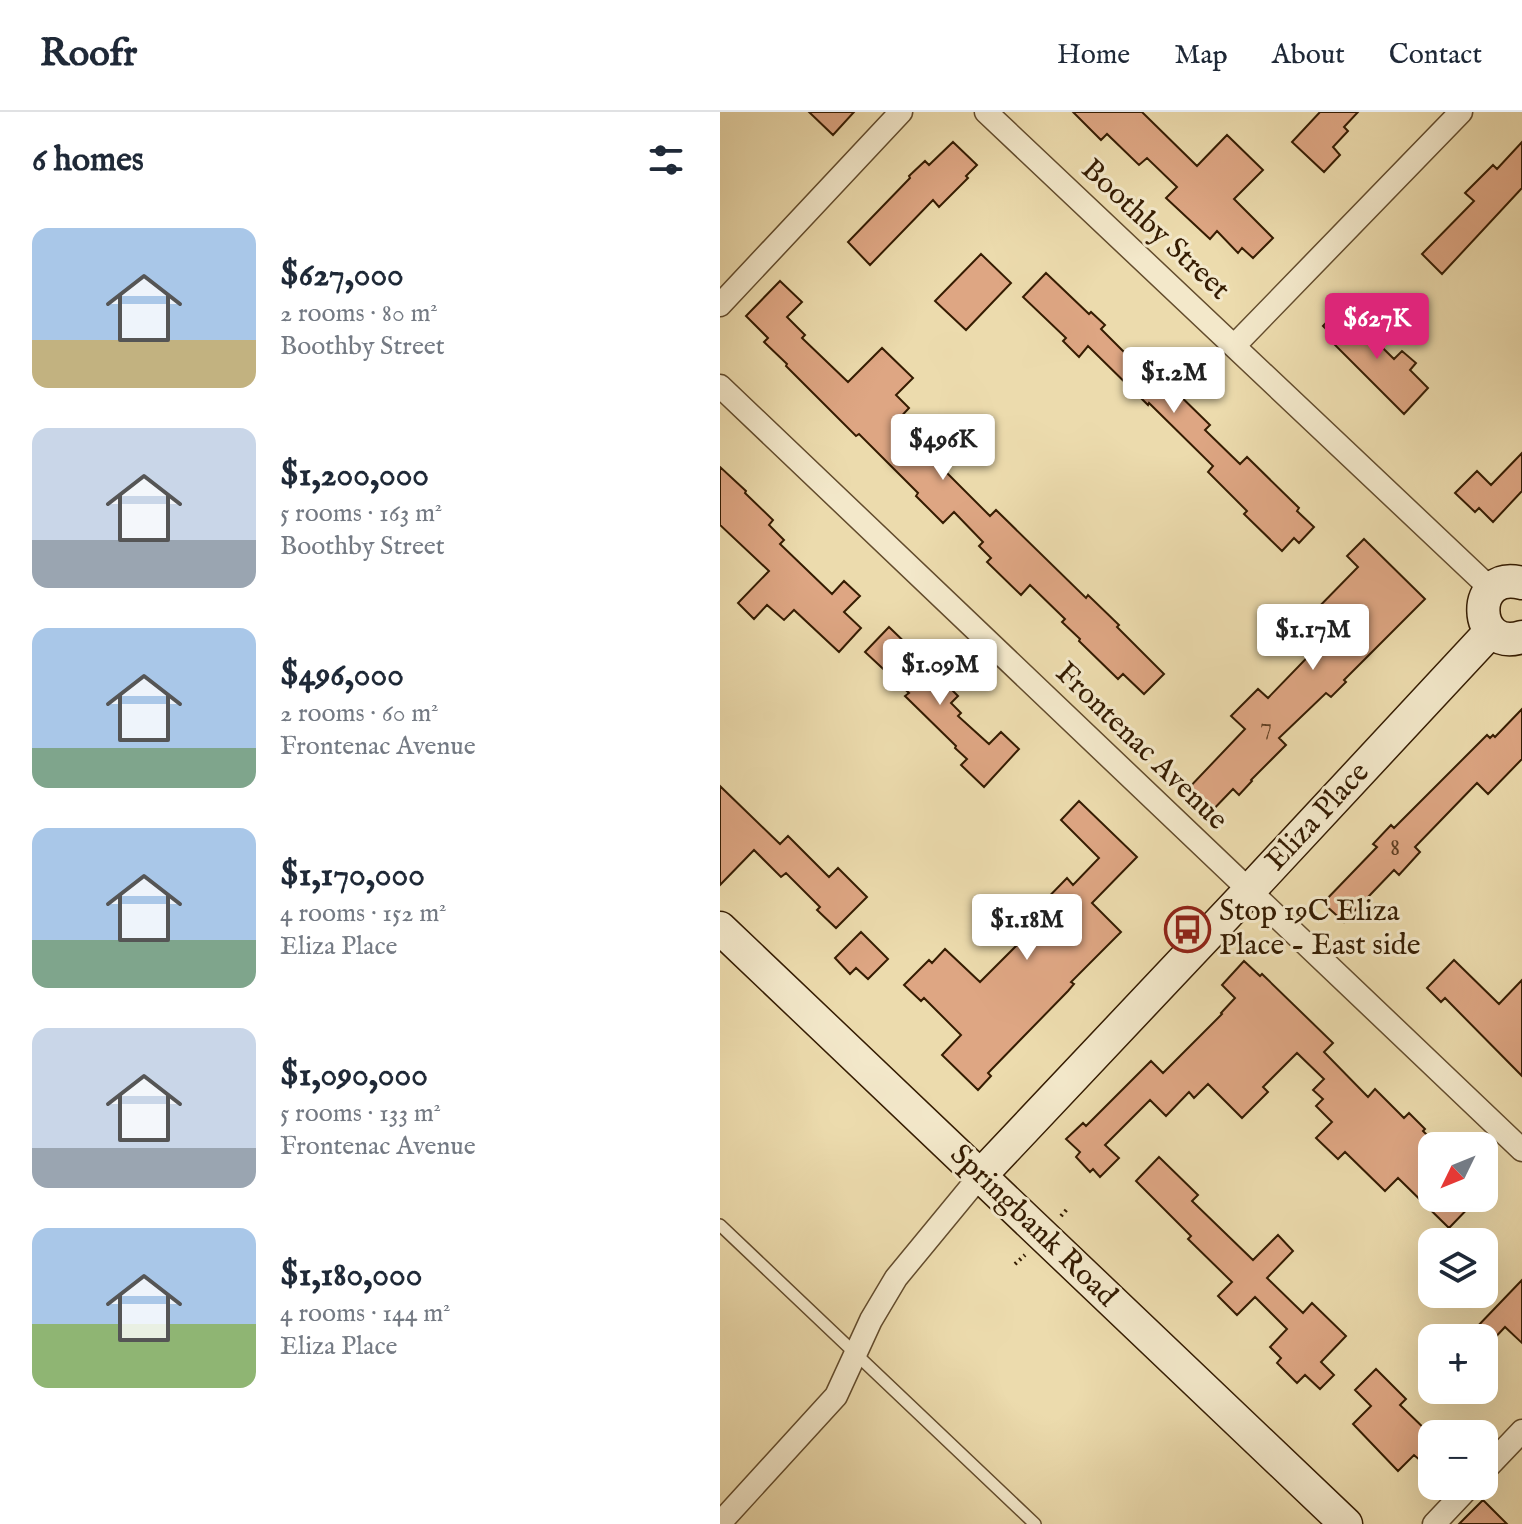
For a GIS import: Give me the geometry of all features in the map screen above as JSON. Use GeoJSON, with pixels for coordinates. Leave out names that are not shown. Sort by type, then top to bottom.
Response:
{"type":"FeatureCollection","features":[{"type":"Feature","properties":{"kind":"main road"},"geometry":{"type":"LineString","coordinates":[[1507,586],[1486,597],[1482,615],[1491,631],[1498,636],[1507,639],[1522,637]]}},
{"type":"Feature","properties":{"kind":"main road","name":"Eliza Place"},"geometry":{"type":"LineString","coordinates":[[980,1176],[1491,631]]}},
{"type":"Feature","properties":{"kind":"main road","name":"Springbank Road"},"geometry":{"type":"LineString","coordinates":[[720,928],[1346,1524]]}},
{"type":"Feature","properties":{"kind":"street"},"geometry":{"type":"LineString","coordinates":[[720,305],[901,112]]}},
{"type":"Feature","properties":{"kind":"street","name":"Boothby Street"},"geometry":{"type":"LineString","coordinates":[[986,112],[1234,346],[1507,586]]}},
{"type":"Feature","properties":{"kind":"street"},"geometry":{"type":"LineString","coordinates":[[1234,346],[1461,112]]}},
{"type":"Feature","properties":{"kind":"street","name":"Frontenac Avenue"},"geometry":{"type":"LineString","coordinates":[[720,386],[1522,1150]]}},
{"type":"Feature","properties":{"kind":"street"},"geometry":{"type":"LineString","coordinates":[[720,1523],[836,1396],[871,1320],[896,1278],[980,1176]]}},
{"type":"Feature","properties":{"kind":"street"},"geometry":{"type":"LineString","coordinates":[[1498,1456],[1522,1431]]}},
{"type":"Feature","properties":{"kind":"street"},"geometry":{"type":"LineString","coordinates":[[1434,1524],[1457,1500]]}},
{"type":"Feature","properties":{"kind":"lane"},"geometry":{"type":"LineString","coordinates":[[720,1225],[1035,1524]]}},
{"type":"Feature","properties":{"kind":"building"},"geometry":{"type":"Polygon","coordinates":[[[809,112],[854,112],[833,135],[809,112]]]}},
{"type":"Feature","properties":{"kind":"building"},"geometry":{"type":"Polygon","coordinates":[[[1073,112],[1142,112],[1197,166],[1227,135],[1263,170],[1234,199],[1273,238],[1253,258],[1242,248],[1238,253],[1217,231],[1210,239],[1166,198],[1177,187],[1147,158],[1139,165],[1107,134],[1101,140],[1073,112]]]}},
{"type":"Feature","properties":{"kind":"building"},"geometry":{"type":"Polygon","coordinates":[[[1320,112],[1358,112],[1344,127],[1348,131],[1333,147],[1340,155],[1324,172],[1292,142],[1320,112]]]}},
{"type":"Feature","properties":{"kind":"building"},"geometry":{"type":"Polygon","coordinates":[[[953,142],[977,165],[939,207],[933,200],[870,265],[848,242],[909,176],[925,161],[929,165],[953,142]]]}},
{"type":"Feature","properties":{"kind":"building"},"geometry":{"type":"Polygon","coordinates":[[[1522,142],[1522,188],[1442,274],[1422,254],[1474,201],[1465,193],[1493,165],[1497,169],[1522,142]]]}},
{"type":"Feature","properties":{"kind":"building"},"geometry":{"type":"Polygon","coordinates":[[[981,254],[1011,283],[966,330],[935,301],[981,254]]]}},
{"type":"Feature","properties":{"kind":"building"},"geometry":{"type":"Polygon","coordinates":[[[1046,273],[1105,325],[1101,329],[1132,360],[1139,353],[1169,382],[1210,425],[1205,430],[1240,464],[1247,457],[1299,508],[1297,511],[1314,527],[1299,543],[1294,538],[1282,551],[1244,514],[1247,511],[1208,472],[1213,466],[1149,403],[1088,346],[1079,357],[1063,341],[1066,338],[1023,297],[1046,273]]]}},
{"type":"Feature","properties":{"kind":"building"},"geometry":{"type":"Polygon","coordinates":[[[780,281],[802,302],[787,317],[805,335],[802,338],[848,382],[882,348],[913,378],[896,395],[909,408],[896,422],[990,516],[996,510],[1086,598],[1088,595],[1164,674],[1144,694],[1123,674],[1118,679],[1079,641],[1062,622],[1065,619],[1030,585],[1021,595],[987,562],[991,558],[979,546],[983,542],[954,512],[943,523],[916,496],[918,493],[859,434],[856,436],[764,342],[768,338],[746,316],[780,281]]]}},
{"type":"Feature","properties":{"kind":"building"},"geometry":{"type":"Polygon","coordinates":[[[1341,307],[1394,359],[1402,351],[1416,363],[1410,370],[1428,388],[1404,414],[1331,341],[1334,337],[1323,326],[1341,307]]]}},
{"type":"Feature","properties":{"kind":"building"},"geometry":{"type":"Polygon","coordinates":[[[1522,453],[1522,491],[1493,522],[1479,508],[1475,512],[1455,493],[1477,471],[1491,485],[1522,453]]]}},
{"type":"Feature","properties":{"kind":"building"},"geometry":{"type":"Polygon","coordinates":[[[720,467],[773,520],[769,525],[784,540],[780,544],[832,594],[844,581],[860,596],[844,612],[861,628],[839,652],[794,610],[784,620],[767,605],[754,619],[738,603],[769,571],[720,525],[720,467]]]}},
{"type":"Feature","properties":{"kind":"building"},"geometry":{"type":"Polygon","coordinates":[[[1364,539],[1425,599],[1331,697],[1326,693],[1279,738],[1286,745],[1239,795],[1233,789],[1207,816],[1184,793],[1245,729],[1231,716],[1258,689],[1268,698],[1327,637],[1308,618],[1358,567],[1347,556],[1364,539]]]}},
{"type":"Feature","properties":{"kind":"building"},"geometry":{"type":"Polygon","coordinates":[[[889,627],[958,696],[951,703],[961,713],[958,716],[989,744],[1001,732],[1019,749],[984,787],[961,765],[967,759],[956,746],[905,696],[909,693],[865,652],[889,627]]]}},
{"type":"Feature","properties":{"kind":"building"},"geometry":{"type":"Polygon","coordinates":[[[1522,709],[1522,759],[1488,794],[1477,783],[1415,847],[1420,852],[1399,875],[1394,870],[1344,922],[1323,903],[1377,847],[1373,844],[1391,825],[1394,828],[1487,735],[1495,737],[1522,709]]]}},
{"type":"Feature","properties":{"kind":"building"},"geometry":{"type":"Polygon","coordinates":[[[720,786],[780,844],[788,836],[829,877],[838,868],[867,897],[836,928],[786,873],[781,877],[754,850],[720,885],[720,786]]]}},
{"type":"Feature","properties":{"kind":"building"},"geometry":{"type":"Polygon","coordinates":[[[1079,801],[1137,857],[1092,903],[1121,932],[988,1073],[991,1076],[978,1090],[942,1055],[961,1035],[924,998],[921,1001],[904,985],[945,949],[980,982],[1039,923],[1031,915],[1067,878],[1073,885],[1099,858],[1061,820],[1079,801]]]}},
{"type":"Feature","properties":{"kind":"building"},"geometry":{"type":"Polygon","coordinates":[[[861,932],[888,959],[868,979],[856,968],[850,974],[835,958],[861,932]]]}},
{"type":"Feature","properties":{"kind":"building"},"geometry":{"type":"Polygon","coordinates":[[[1454,960],[1499,1004],[1522,980],[1522,1076],[1445,998],[1441,1002],[1427,988],[1454,960]]]}},
{"type":"Feature","properties":{"kind":"building"},"geometry":{"type":"Polygon","coordinates":[[[1244,961],[1260,976],[1262,974],[1333,1043],[1324,1052],[1368,1097],[1375,1089],[1404,1118],[1409,1113],[1425,1129],[1418,1132],[1418,1198],[1398,1178],[1385,1191],[1345,1152],[1338,1159],[1316,1138],[1332,1122],[1316,1106],[1323,1099],[1313,1090],[1324,1079],[1297,1053],[1263,1087],[1268,1092],[1242,1118],[1208,1084],[1194,1098],[1189,1092],[1166,1116],[1150,1100],[1105,1145],[1119,1158],[1100,1177],[1093,1169],[1090,1172],[1076,1157],[1080,1152],[1066,1139],[1083,1123],[1086,1126],[1151,1061],[1163,1073],[1235,998],[1222,985],[1244,961]]]}},
{"type":"Feature","properties":{"kind":"building"},"geometry":{"type":"Polygon","coordinates":[[[1159,1157],[1198,1195],[1192,1201],[1253,1260],[1278,1235],[1293,1251],[1267,1278],[1303,1313],[1312,1303],[1346,1336],[1321,1362],[1334,1375],[1320,1389],[1305,1375],[1297,1383],[1277,1363],[1281,1358],[1270,1347],[1287,1329],[1255,1297],[1237,1315],[1218,1296],[1232,1282],[1136,1181],[1159,1157]]]}},
{"type":"Feature","properties":{"kind":"building"},"geometry":{"type":"Polygon","coordinates":[[[1433,1212],[1464,1212],[1449,1228],[1433,1212]]]}},
{"type":"Feature","properties":{"kind":"building"},"geometry":{"type":"Polygon","coordinates":[[[1522,1280],[1522,1343],[1505,1327],[1498,1334],[1498,1324],[1480,1324],[1522,1280]]]}},
{"type":"Feature","properties":{"kind":"building"},"geometry":{"type":"Polygon","coordinates":[[[1376,1369],[1406,1399],[1400,1405],[1418,1422],[1418,1458],[1414,1455],[1398,1471],[1353,1424],[1371,1406],[1355,1390],[1376,1369]]]}},
{"type":"Feature","properties":{"kind":"building"},"geometry":{"type":"Polygon","coordinates":[[[1483,1500],[1507,1524],[1459,1524],[1483,1500]]]}},
{"type":"Feature","properties":{"kind":"place","name":"Stop 19C Eliza Place - East side"},"geometry":{"type":"Point","coordinates":[1188,929]}}]}
